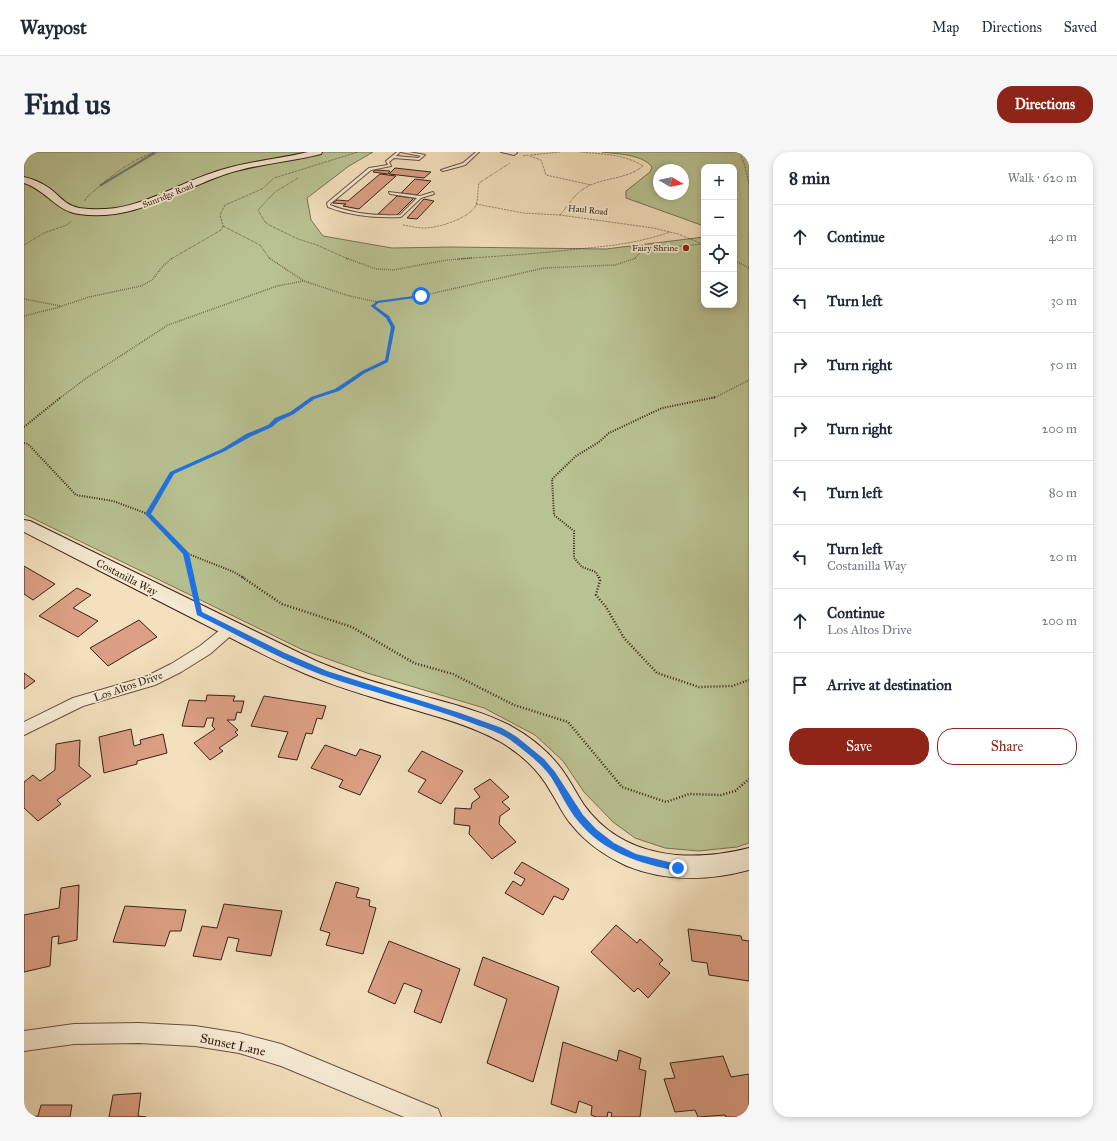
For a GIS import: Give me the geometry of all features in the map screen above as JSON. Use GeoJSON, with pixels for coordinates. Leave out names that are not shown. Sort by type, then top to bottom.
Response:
{"type":"FeatureCollection","features":[{"type":"Feature","properties":{"kind":"street","name":"Sunridge Road"},"geometry":{"type":"LineString","coordinates":[[24,180],[32,182],[46,190],[58,202],[70,209],[84,212],[107,213],[143,206],[223,172],[318,152]]}},
{"type":"Feature","properties":{"kind":"street"},"geometry":{"type":"LineString","coordinates":[[504,152],[514,153]]}},
{"type":"Feature","properties":{"kind":"street","name":"Costanilla Way"},"geometry":{"type":"LineString","coordinates":[[24,525],[230,629]]}},
{"type":"Feature","properties":{"kind":"street"},"geometry":{"type":"LineString","coordinates":[[230,629],[324,673],[458,715],[499,730],[514,739],[541,761],[553,774],[580,818],[593,832],[611,845],[634,857],[657,864],[678,868],[699,869],[724,866],[749,859]]}},
{"type":"Feature","properties":{"kind":"street","name":"Los Altos Drive"},"geometry":{"type":"LineString","coordinates":[[24,729],[78,702],[150,681],[176,668],[205,650],[230,629]]}},
{"type":"Feature","properties":{"kind":"street","name":"Sunset Lane"},"geometry":{"type":"LineString","coordinates":[[24,1042],[74,1034],[139,1033],[195,1036],[239,1043],[281,1055],[316,1068],[430,1117]]}},
{"type":"Feature","properties":{"kind":"lane"},"geometry":{"type":"LineString","coordinates":[[394,157],[419,159],[424,155],[401,152],[394,157],[387,162],[390,165],[375,167],[366,172],[328,204],[329,206],[346,211],[381,216],[401,216],[420,197]]}},
{"type":"Feature","properties":{"kind":"lane"},"geometry":{"type":"LineString","coordinates":[[443,170],[464,164],[478,152]]}},
{"type":"Feature","properties":{"kind":"lane"},"geometry":{"type":"LineString","coordinates":[[390,193],[420,197],[433,193]]}},
{"type":"Feature","properties":{"kind":"path"},"geometry":{"type":"LineString","coordinates":[[24,245],[44,233],[67,225],[72,219],[84,212],[86,198],[118,170],[138,158],[154,152]]}},
{"type":"Feature","properties":{"kind":"path"},"geometry":{"type":"LineString","coordinates":[[358,152],[351,156],[274,178],[262,189],[225,205],[219,216],[223,226],[260,245],[270,260],[304,281],[346,295],[377,302],[421,296],[544,268],[615,265],[635,259],[641,252],[701,245]]}},
{"type":"Feature","properties":{"kind":"path"},"geometry":{"type":"LineString","coordinates":[[527,155],[560,152]]}},
{"type":"Feature","properties":{"kind":"path","name":"Haul Road"},"geometry":{"type":"LineString","coordinates":[[560,215],[578,193],[591,185],[621,176],[640,169],[643,166],[638,162],[622,157],[580,152]]}},
{"type":"Feature","properties":{"kind":"path"},"geometry":{"type":"LineString","coordinates":[[738,152],[741,154],[749,154]]}},
{"type":"Feature","properties":{"kind":"path"},"geometry":{"type":"LineString","coordinates":[[514,153],[527,155],[541,160],[546,176],[591,185]]}},
{"type":"Feature","properties":{"kind":"path"},"geometry":{"type":"LineString","coordinates":[[741,154],[749,184]]}},
{"type":"Feature","properties":{"kind":"path"},"geometry":{"type":"LineString","coordinates":[[298,178],[275,192],[258,210],[265,222],[298,239],[318,245],[342,257],[376,269],[393,270],[447,260],[607,246],[647,240],[670,232]]}},
{"type":"Feature","properties":{"kind":"path"},"geometry":{"type":"LineString","coordinates":[[476,204],[523,213],[560,215]]}},
{"type":"Feature","properties":{"kind":"path","name":"Haul Road"},"geometry":{"type":"LineString","coordinates":[[560,215],[634,224],[670,232],[692,239],[701,244]]}},
{"type":"Feature","properties":{"kind":"path"},"geometry":{"type":"LineString","coordinates":[[24,316],[62,306],[89,296],[140,286],[152,280],[163,266],[176,255],[221,230],[223,226]]}},
{"type":"Feature","properties":{"kind":"path"},"geometry":{"type":"LineString","coordinates":[[737,262],[749,268]]}},
{"type":"Feature","properties":{"kind":"path"},"geometry":{"type":"LineString","coordinates":[[24,427],[85,379],[168,325],[277,286],[304,281]]}},
{"type":"Feature","properties":{"kind":"path"},"geometry":{"type":"LineString","coordinates":[[24,299],[62,306]]}},
{"type":"Feature","properties":{"kind":"path"},"geometry":{"type":"LineString","coordinates":[[148,514],[172,473],[224,450],[248,436],[270,426],[277,420],[292,413],[313,398],[337,390],[363,372],[387,361],[393,327],[387,317],[372,306],[377,302]]}},
{"type":"Feature","properties":{"kind":"path"},"geometry":{"type":"LineString","coordinates":[[749,380],[716,398],[662,408],[609,433],[599,442],[576,456],[552,479],[552,490],[554,515],[574,531],[574,558],[582,567],[596,572],[600,580],[596,595],[606,607],[624,638],[657,673],[699,687],[732,686],[749,680]]}},
{"type":"Feature","properties":{"kind":"path"},"geometry":{"type":"LineString","coordinates":[[24,443],[28,444],[76,495],[113,501],[148,514],[186,553],[234,572],[282,604],[352,627],[414,663],[453,674],[514,705],[568,722],[622,787],[666,802],[689,794],[721,795],[735,791],[749,779]]}},
{"type":"Feature","properties":{"kind":"path"},"geometry":{"type":"LineString","coordinates":[[186,553],[199,613]]}},
{"type":"Feature","properties":{"kind":"green space"},"geometry":{"type":"Polygon","coordinates":[[[24,152],[373,152],[349,166],[307,198],[311,220],[323,236],[392,248],[450,247],[606,249],[701,237],[701,308],[737,308],[737,164],[701,164],[701,225],[626,198],[626,191],[650,172],[652,167],[642,159],[636,157],[602,152],[749,152],[749,843],[737,847],[699,851],[665,848],[635,838],[613,822],[584,792],[563,761],[535,735],[484,708],[367,673],[303,650],[24,514],[24,152]]]}},
{"type":"Feature","properties":{"kind":"building"},"geometry":{"type":"Polygon","coordinates":[[[395,168],[431,172],[424,178],[389,174],[395,168]]]}},
{"type":"Feature","properties":{"kind":"building"},"geometry":{"type":"Polygon","coordinates":[[[375,170],[390,171],[388,174],[373,172],[375,170]]]}},
{"type":"Feature","properties":{"kind":"building"},"geometry":{"type":"Polygon","coordinates":[[[380,174],[396,176],[359,209],[343,206],[346,204],[333,203],[337,200],[348,201],[380,174]]]}},
{"type":"Feature","properties":{"kind":"building"},"geometry":{"type":"Polygon","coordinates":[[[415,179],[431,181],[417,195],[401,193],[415,179]]]}},
{"type":"Feature","properties":{"kind":"building"},"geometry":{"type":"Polygon","coordinates":[[[397,196],[414,198],[396,216],[378,214],[397,196]]]}},
{"type":"Feature","properties":{"kind":"building"},"geometry":{"type":"Polygon","coordinates":[[[424,199],[434,201],[417,219],[407,218],[424,199]]]}},
{"type":"Feature","properties":{"kind":"building"},"geometry":{"type":"Polygon","coordinates":[[[24,566],[55,584],[33,600],[24,594],[24,566]]]}},
{"type":"Feature","properties":{"kind":"building"},"geometry":{"type":"Polygon","coordinates":[[[77,588],[91,595],[73,608],[98,621],[78,637],[39,616],[77,588]]]}},
{"type":"Feature","properties":{"kind":"building"},"geometry":{"type":"Polygon","coordinates":[[[139,620],[157,637],[108,666],[90,648],[139,620]]]}},
{"type":"Feature","properties":{"kind":"building"},"geometry":{"type":"Polygon","coordinates":[[[24,673],[35,681],[24,689],[24,673]]]}},
{"type":"Feature","properties":{"kind":"building"},"geometry":{"type":"Polygon","coordinates":[[[207,695],[235,696],[233,701],[244,701],[241,713],[237,712],[235,720],[227,720],[238,730],[235,732],[238,735],[219,748],[223,751],[210,760],[194,743],[215,729],[212,726],[214,718],[207,718],[204,727],[182,726],[189,700],[206,701],[207,695]]]}},
{"type":"Feature","properties":{"kind":"building"},"geometry":{"type":"Polygon","coordinates":[[[264,696],[326,706],[322,719],[317,718],[312,734],[306,733],[297,760],[278,757],[288,732],[251,726],[264,696]]]}},
{"type":"Feature","properties":{"kind":"building"},"geometry":{"type":"Polygon","coordinates":[[[131,729],[134,746],[141,744],[140,740],[163,734],[167,753],[137,761],[137,764],[104,773],[99,737],[131,729]]]}},
{"type":"Feature","properties":{"kind":"building"},"geometry":{"type":"Polygon","coordinates":[[[80,740],[79,766],[91,776],[57,800],[61,804],[38,821],[24,808],[24,782],[33,775],[40,781],[55,770],[56,744],[80,740]]]}},
{"type":"Feature","properties":{"kind":"building"},"geometry":{"type":"Polygon","coordinates":[[[325,745],[356,756],[360,749],[381,756],[360,795],[339,787],[343,780],[311,768],[325,745]]]}},
{"type":"Feature","properties":{"kind":"building"},"geometry":{"type":"Polygon","coordinates":[[[422,751],[463,771],[441,804],[418,792],[426,780],[408,771],[422,751]]]}},
{"type":"Feature","properties":{"kind":"building"},"geometry":{"type":"Polygon","coordinates":[[[490,779],[509,797],[502,802],[510,809],[500,816],[499,824],[516,842],[492,859],[469,834],[470,826],[454,824],[455,808],[471,809],[472,803],[480,797],[474,789],[490,779]]]}},
{"type":"Feature","properties":{"kind":"building"},"geometry":{"type":"Polygon","coordinates":[[[522,862],[569,889],[563,900],[554,896],[543,915],[505,893],[513,881],[521,886],[525,879],[514,873],[522,862]]]}},
{"type":"Feature","properties":{"kind":"building"},"geometry":{"type":"Polygon","coordinates":[[[336,882],[359,888],[356,897],[370,900],[369,906],[376,908],[363,954],[326,945],[330,933],[320,930],[336,882]]]}},
{"type":"Feature","properties":{"kind":"building"},"geometry":{"type":"Polygon","coordinates":[[[79,885],[77,940],[58,944],[59,936],[52,937],[50,966],[24,972],[24,915],[59,908],[61,888],[79,885]]]}},
{"type":"Feature","properties":{"kind":"building"},"geometry":{"type":"Polygon","coordinates":[[[224,904],[282,911],[271,956],[236,951],[239,939],[228,937],[221,960],[193,956],[202,926],[217,928],[224,904]]]}},
{"type":"Feature","properties":{"kind":"building"},"geometry":{"type":"Polygon","coordinates":[[[125,906],[186,910],[181,931],[170,931],[165,946],[113,942],[125,906]]]}},
{"type":"Feature","properties":{"kind":"building"},"geometry":{"type":"Polygon","coordinates":[[[616,925],[637,943],[640,939],[663,960],[659,964],[670,973],[648,998],[638,988],[634,992],[591,952],[616,925]]]}},
{"type":"Feature","properties":{"kind":"building"},"geometry":{"type":"Polygon","coordinates":[[[688,929],[741,936],[742,940],[749,941],[749,981],[709,975],[707,963],[692,961],[688,929]]]}},
{"type":"Feature","properties":{"kind":"building"},"geometry":{"type":"Polygon","coordinates":[[[389,941],[460,969],[441,1023],[414,1012],[422,990],[404,983],[395,1004],[368,992],[389,941]]]}},
{"type":"Feature","properties":{"kind":"building"},"geometry":{"type":"Polygon","coordinates":[[[483,957],[559,987],[533,1082],[487,1063],[507,999],[474,985],[483,957]]]}},
{"type":"Feature","properties":{"kind":"building"},"geometry":{"type":"Polygon","coordinates":[[[563,1042],[617,1061],[619,1050],[641,1058],[639,1069],[646,1071],[640,1117],[611,1117],[612,1113],[608,1112],[607,1117],[596,1117],[591,1115],[592,1106],[579,1101],[576,1113],[551,1104],[563,1042]]]}},
{"type":"Feature","properties":{"kind":"building"},"geometry":{"type":"Polygon","coordinates":[[[723,1056],[731,1077],[749,1074],[749,1117],[726,1117],[725,1115],[698,1117],[695,1110],[675,1112],[664,1079],[675,1078],[670,1063],[723,1056]]]}},
{"type":"Feature","properties":{"kind":"building"},"geometry":{"type":"Polygon","coordinates":[[[141,1093],[138,1116],[146,1117],[109,1117],[113,1095],[141,1093]]]}},
{"type":"Feature","properties":{"kind":"building"},"geometry":{"type":"Polygon","coordinates":[[[41,1105],[72,1105],[70,1117],[24,1117],[38,1116],[41,1105]]]}},
{"type":"Feature","properties":{"kind":"waterway"},"geometry":{"type":"LineString","coordinates":[[101,185],[156,152]]}},
{"type":"Feature","properties":{"kind":"place","name":"Fairy Shrine"},"geometry":{"type":"Point","coordinates":[686,248]}},
{"type":"Feature","properties":{"kind":"route"},"geometry":{"type":"LineString","coordinates":[[421,296],[377,302],[372,306],[387,317],[393,327],[387,361],[363,372],[337,390],[313,398],[292,413],[277,420],[270,426],[248,436],[224,450],[172,473],[148,514],[186,553],[199,613],[283,655],[324,673],[480,722],[499,730],[527,748],[553,774],[580,818],[593,832],[611,845],[634,857],[657,864],[678,868]]}}]}
